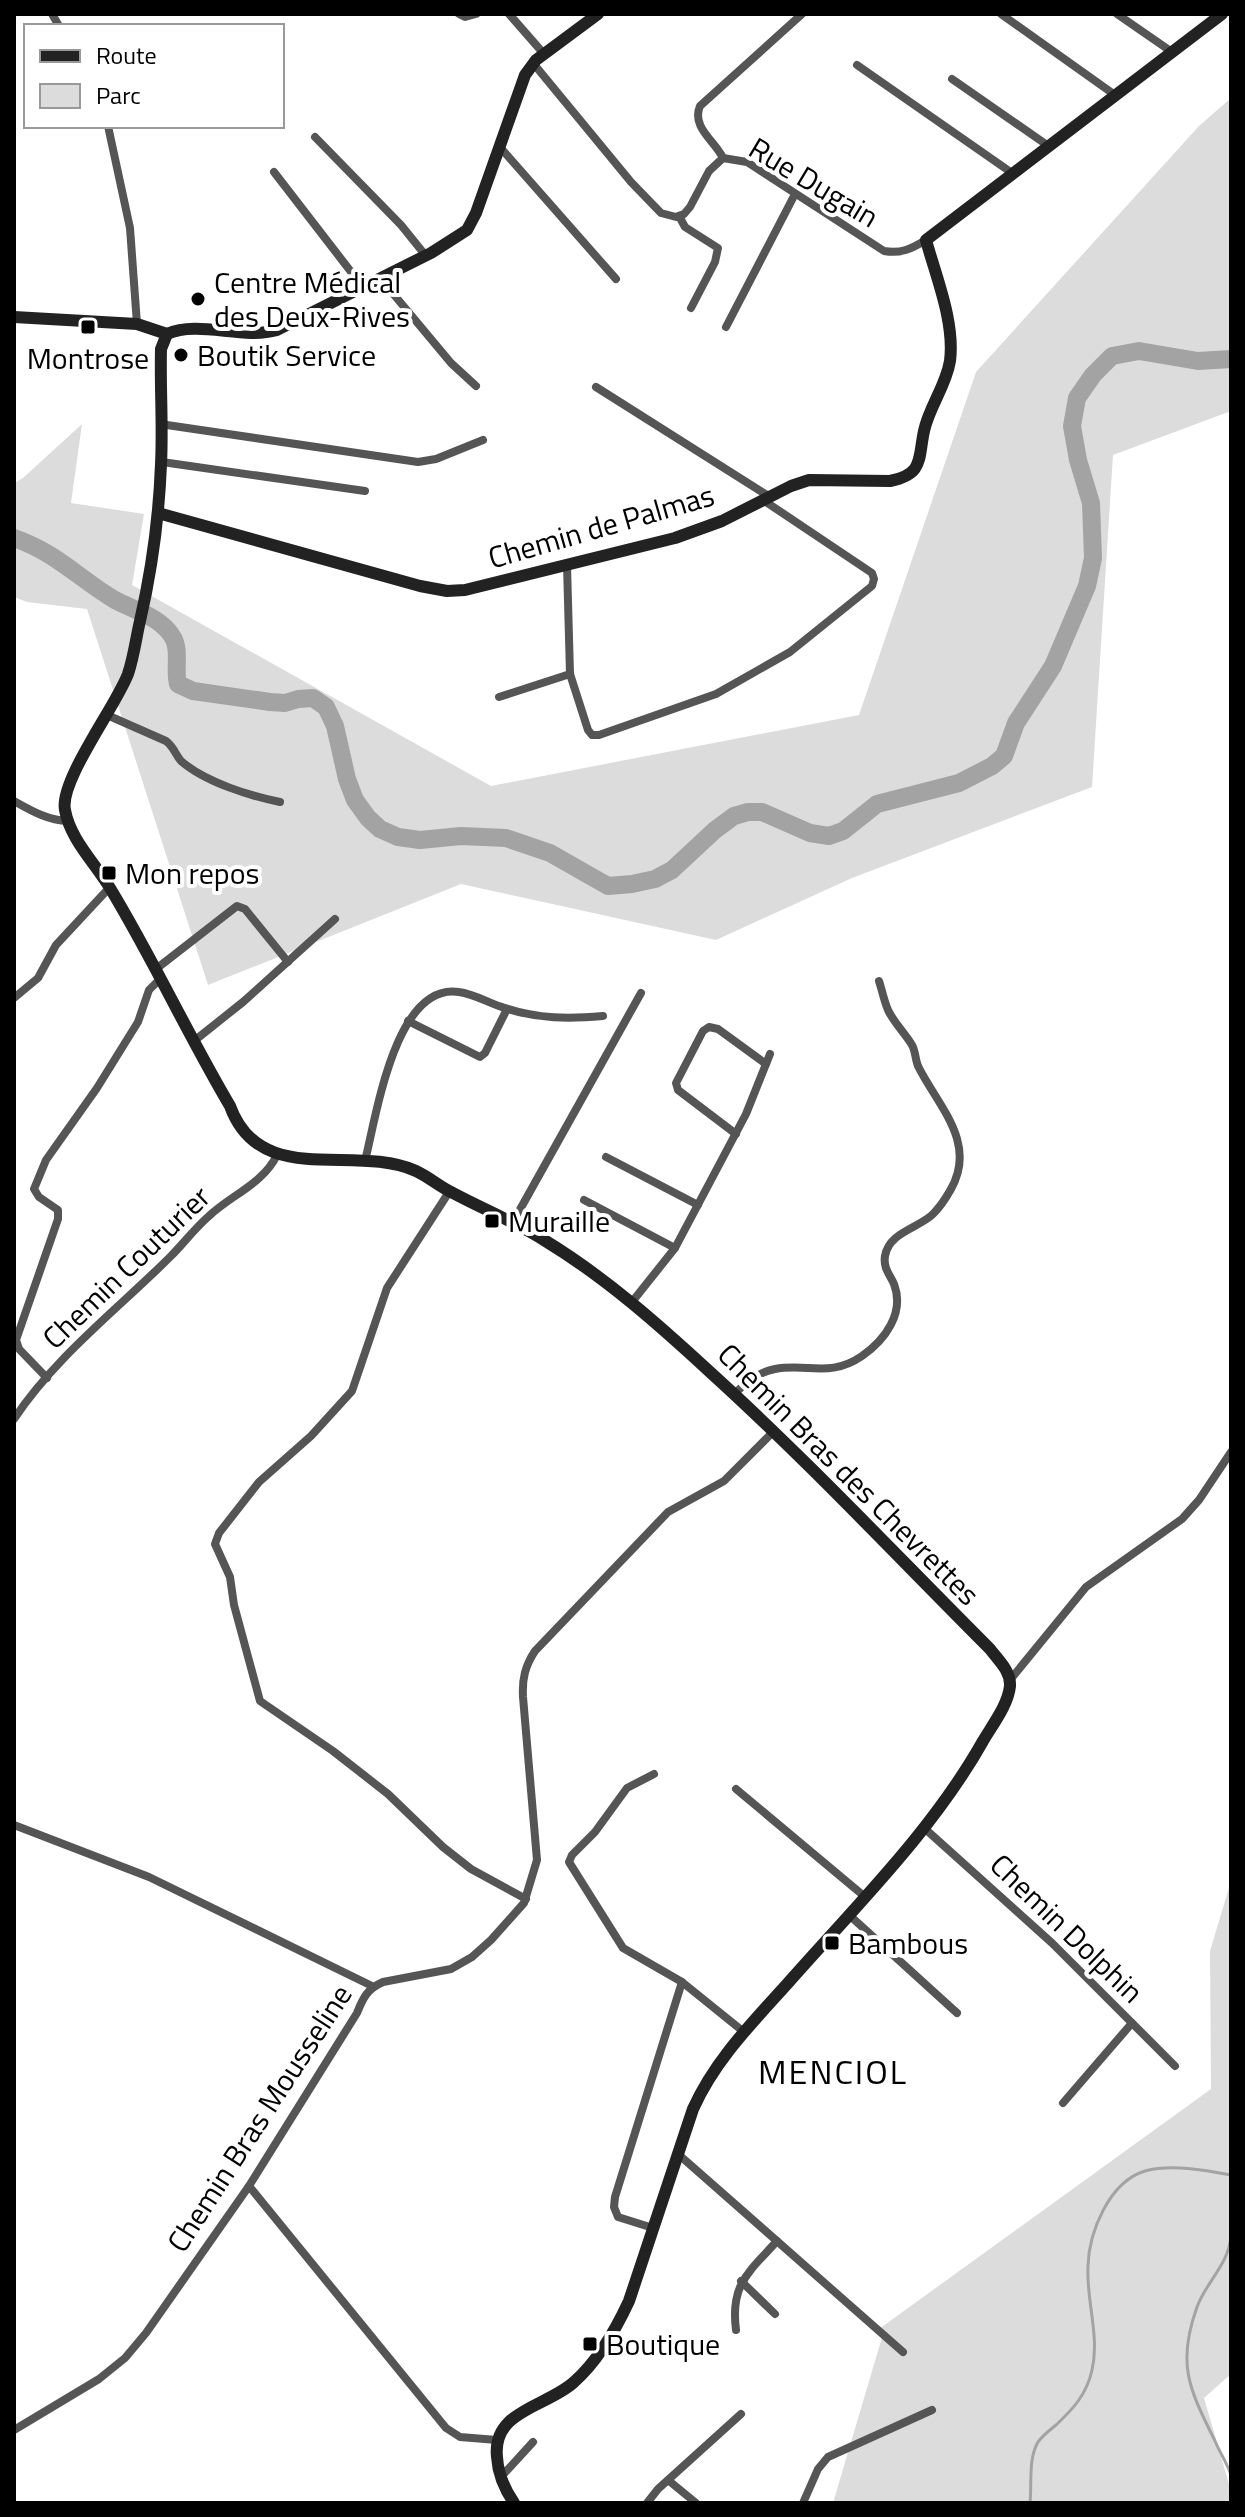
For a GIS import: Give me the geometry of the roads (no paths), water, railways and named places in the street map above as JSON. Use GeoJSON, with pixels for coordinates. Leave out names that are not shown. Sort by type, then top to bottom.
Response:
{"type":"FeatureCollection","features":[{"type":"Feature","properties":{"kind":"main road"},"geometry":{"type":"LineString","coordinates":[[14,317],[137,324],[167,334],[182,330],[267,333],[426,256],[461,236],[470,225],[518,89],[533,63],[598,14]]}},
{"type":"Feature","properties":{"kind":"main road"},"geometry":{"type":"LineString","coordinates":[[926,240],[1222,14]]}},
{"type":"Feature","properties":{"kind":"main road","name":"Chemin de Palmas"},"geometry":{"type":"LineString","coordinates":[[158,513],[447,591],[475,588],[699,531],[809,480],[900,479],[921,461],[928,418],[946,376],[950,349],[947,319],[926,240]]}},
{"type":"Feature","properties":{"kind":"main road"},"geometry":{"type":"LineString","coordinates":[[68,821],[64,808],[65,796],[127,677],[146,597],[158,513],[162,462],[161,349],[167,334]]}},
{"type":"Feature","properties":{"kind":"main road","name":"Chemin Bras des Chevrettes"},"geometry":{"type":"LineString","coordinates":[[68,821],[110,887],[230,1106],[237,1126],[248,1137],[277,1155],[399,1165],[419,1172],[449,1192],[546,1241],[632,1302],[773,1432],[990,1649],[1010,1680]]}},
{"type":"Feature","properties":{"kind":"main road"},"geometry":{"type":"LineString","coordinates":[[514,2503],[501,2477],[497,2440],[504,2425],[514,2416],[556,2397],[586,2370],[620,2321],[704,2084],[744,2032],[923,1827],[972,1761],[1007,1697],[1010,1680]]}},
{"type":"Feature","properties":{"kind":"street"},"geometry":{"type":"LineString","coordinates":[[459,14],[465,17],[476,14]]}},
{"type":"Feature","properties":{"kind":"street"},"geometry":{"type":"LineString","coordinates":[[509,14],[544,54]]}},
{"type":"Feature","properties":{"kind":"street"},"geometry":{"type":"LineString","coordinates":[[723,158],[700,126],[697,114],[700,106],[802,14]]}},
{"type":"Feature","properties":{"kind":"street"},"geometry":{"type":"LineString","coordinates":[[1001,14],[1115,95]]}},
{"type":"Feature","properties":{"kind":"street"},"geometry":{"type":"LineString","coordinates":[[1117,14],[1172,52]]}},
{"type":"Feature","properties":{"kind":"street"},"geometry":{"type":"LineString","coordinates":[[533,63],[631,182],[661,213],[679,216],[685,227],[718,248],[715,262],[691,308]]}},
{"type":"Feature","properties":{"kind":"street"},"geometry":{"type":"LineString","coordinates":[[857,65],[1012,173]]}},
{"type":"Feature","properties":{"kind":"street"},"geometry":{"type":"LineString","coordinates":[[952,79],[1047,145]]}},
{"type":"Feature","properties":{"kind":"street"},"geometry":{"type":"LineString","coordinates":[[108,128],[130,228],[137,324]]}},
{"type":"Feature","properties":{"kind":"street"},"geometry":{"type":"LineString","coordinates":[[315,137],[401,225],[426,256]]}},
{"type":"Feature","properties":{"kind":"street"},"geometry":{"type":"LineString","coordinates":[[499,146],[616,279]]}},
{"type":"Feature","properties":{"kind":"street","name":"Rue Dugain"},"geometry":{"type":"LineString","coordinates":[[679,216],[690,207],[709,171],[723,158],[747,162],[884,251],[897,253],[910,250],[926,240]]}},
{"type":"Feature","properties":{"kind":"street"},"geometry":{"type":"LineString","coordinates":[[274,172],[362,286]]}},
{"type":"Feature","properties":{"kind":"street"},"geometry":{"type":"LineString","coordinates":[[726,327],[795,194]]}},
{"type":"Feature","properties":{"kind":"street"},"geometry":{"type":"LineString","coordinates":[[380,278],[451,363],[476,386]]}},
{"type":"Feature","properties":{"kind":"street"},"geometry":{"type":"LineString","coordinates":[[567,565],[570,674],[592,735],[716,694],[790,652],[872,586],[874,579],[872,573],[766,498],[596,387]]}},
{"type":"Feature","properties":{"kind":"street"},"geometry":{"type":"LineString","coordinates":[[160,424],[418,462],[436,459],[483,440]]}},
{"type":"Feature","properties":{"kind":"street"},"geometry":{"type":"LineString","coordinates":[[162,462],[365,491]]}},
{"type":"Feature","properties":{"kind":"street"},"geometry":{"type":"LineString","coordinates":[[499,697],[570,674]]}},
{"type":"Feature","properties":{"kind":"street"},"geometry":{"type":"LineString","coordinates":[[107,715],[166,741],[173,746],[182,762],[222,784],[246,795],[280,802]]}},
{"type":"Feature","properties":{"kind":"street"},"geometry":{"type":"LineString","coordinates":[[14,801],[36,814],[68,821]]}},
{"type":"Feature","properties":{"kind":"street"},"geometry":{"type":"LineString","coordinates":[[14,998],[38,978],[56,945],[110,887]]}},
{"type":"Feature","properties":{"kind":"street"},"geometry":{"type":"LineString","coordinates":[[47,1378],[19,1349],[16,1340],[58,1219],[58,1210],[39,1197],[34,1189],[46,1160],[111,1067],[138,1022],[158,974],[237,906],[245,909],[288,962]]}},
{"type":"Feature","properties":{"kind":"street"},"geometry":{"type":"LineString","coordinates":[[194,1041],[243,1002],[335,919]]}},
{"type":"Feature","properties":{"kind":"street"},"geometry":{"type":"LineString","coordinates":[[734,1394],[751,1379],[772,1369],[827,1370],[840,1367],[873,1348],[888,1332],[896,1313],[894,1285],[884,1264],[887,1249],[897,1237],[933,1214],[944,1201],[956,1177],[960,1150],[950,1116],[917,1065],[914,1048],[888,1010],[879,981]]}},
{"type":"Feature","properties":{"kind":"street"},"geometry":{"type":"LineString","coordinates":[[365,1161],[397,1044],[408,1021],[423,1003],[452,991],[469,994],[507,1009],[564,1020],[603,1016]]}},
{"type":"Feature","properties":{"kind":"street"},"geometry":{"type":"LineString","coordinates":[[513,1222],[641,993]]}},
{"type":"Feature","properties":{"kind":"street"},"geometry":{"type":"LineString","coordinates":[[408,1021],[480,1057],[507,1009]]}},
{"type":"Feature","properties":{"kind":"street"},"geometry":{"type":"LineString","coordinates":[[736,1134],[678,1090],[676,1083],[703,1031],[709,1027],[718,1029],[766,1064]]}},
{"type":"Feature","properties":{"kind":"street"},"geometry":{"type":"LineString","coordinates":[[632,1302],[675,1248],[736,1134],[770,1054]]}},
{"type":"Feature","properties":{"kind":"street","name":"Chemin Couturier"},"geometry":{"type":"LineString","coordinates":[[14,1419],[47,1378],[105,1317],[172,1256],[210,1215],[255,1182],[277,1155]]}},
{"type":"Feature","properties":{"kind":"street"},"geometry":{"type":"LineString","coordinates":[[606,1157],[698,1205]]}},
{"type":"Feature","properties":{"kind":"street"},"geometry":{"type":"LineString","coordinates":[[449,1192],[387,1288],[352,1391],[311,1436],[259,1482],[219,1533],[215,1544],[230,1577],[234,1605],[260,1701],[333,1751],[388,1794],[443,1847],[471,1869],[526,1899]]}},
{"type":"Feature","properties":{"kind":"street"},"geometry":{"type":"LineString","coordinates":[[584,1200],[675,1248]]}},
{"type":"Feature","properties":{"kind":"street","name":"Chemin Bras Mousseline"},"geometry":{"type":"LineString","coordinates":[[14,2430],[73,2397],[125,2358],[146,2333],[249,2186],[357,2013],[365,1993],[372,1986],[451,1969],[472,1957],[526,1899],[537,1860],[522,1684],[528,1661],[668,1512],[724,1481],[773,1432]]}},
{"type":"Feature","properties":{"kind":"street"},"geometry":{"type":"LineString","coordinates":[[1010,1680],[1086,1587],[1182,1519],[1199,1500],[1231,1452]]}},
{"type":"Feature","properties":{"kind":"street"},"geometry":{"type":"LineString","coordinates":[[654,1774],[627,1788],[569,1862],[623,1948],[682,1982],[744,2032]]}},
{"type":"Feature","properties":{"kind":"street"},"geometry":{"type":"LineString","coordinates":[[736,1789],[864,1896]]}},
{"type":"Feature","properties":{"kind":"street"},"geometry":{"type":"LineString","coordinates":[[14,1825],[149,1877],[372,1986]]}},
{"type":"Feature","properties":{"kind":"street","name":"Chemin Dolphin"},"geometry":{"type":"LineString","coordinates":[[923,1827],[1042,1933],[1175,2066]]}},
{"type":"Feature","properties":{"kind":"street"},"geometry":{"type":"LineString","coordinates":[[848,1914],[957,2013]]}},
{"type":"Feature","properties":{"kind":"street"},"geometry":{"type":"LineString","coordinates":[[653,2228],[618,2217],[614,2207],[615,2197],[682,1982]]}},
{"type":"Feature","properties":{"kind":"street"},"geometry":{"type":"LineString","coordinates":[[1063,2103],[1132,2023]]}},
{"type":"Feature","properties":{"kind":"street"},"geometry":{"type":"LineString","coordinates":[[678,2154],[903,2352]]}},
{"type":"Feature","properties":{"kind":"street"},"geometry":{"type":"LineString","coordinates":[[249,2186],[446,2428],[460,2437],[497,2440]]}},
{"type":"Feature","properties":{"kind":"street"},"geometry":{"type":"LineString","coordinates":[[736,2330],[735,2316],[741,2281],[777,2241]]}},
{"type":"Feature","properties":{"kind":"street"},"geometry":{"type":"LineString","coordinates":[[741,2281],[775,2314]]}},
{"type":"Feature","properties":{"kind":"street"},"geometry":{"type":"LineString","coordinates":[[803,2503],[818,2469],[828,2457],[932,2410]]}},
{"type":"Feature","properties":{"kind":"street"},"geometry":{"type":"LineString","coordinates":[[647,2503],[741,2414]]}},
{"type":"Feature","properties":{"kind":"street"},"geometry":{"type":"LineString","coordinates":[[501,2477],[533,2442]]}},
{"type":"Feature","properties":{"kind":"street"},"geometry":{"type":"LineString","coordinates":[[668,2480],[696,2503]]}},
{"type":"Feature","properties":{"kind":"waterway"},"geometry":{"type":"LineString","coordinates":[[14,538],[55,558],[102,592],[167,629],[175,641],[178,684],[193,691],[270,702],[313,698],[326,707],[335,726],[355,800],[380,829],[398,837],[420,840],[461,836],[506,838],[550,853],[608,886],[632,884],[655,879],[672,870],[734,816],[762,812],[810,833],[829,836],[843,831],[877,804],[959,783],[992,766],[1004,756],[1016,723],[1053,666],[1087,586],[1093,558],[1091,503],[1072,426],[1077,398],[1093,375],[1112,356],[1139,351],[1198,361],[1231,359]]}},
{"type":"Feature","properties":{"kind":"waterway"},"geometry":{"type":"LineString","coordinates":[[1030,2503],[1032,2464],[1038,2442],[1078,2400],[1092,2370],[1094,2331],[1088,2266],[1092,2238],[1103,2210],[1121,2186],[1145,2171],[1177,2168],[1231,2175]]}},
{"type":"Feature","properties":{"kind":"waterway"},"geometry":{"type":"LineString","coordinates":[[1231,2236],[1222,2264],[1197,2307],[1187,2345],[1193,2391],[1231,2475]]}},
{"type":"Feature","properties":{"kind":"place","name":"Centre Médical des Deux-Rives"},"geometry":{"type":"Point","coordinates":[198,299]}},
{"type":"Feature","properties":{"kind":"place","name":"Montrose"},"geometry":{"type":"Point","coordinates":[88,327]}},
{"type":"Feature","properties":{"kind":"place","name":"Boutik Service"},"geometry":{"type":"Point","coordinates":[181,355]}},
{"type":"Feature","properties":{"kind":"place","name":"Mon repos"},"geometry":{"type":"Point","coordinates":[109,873]}},
{"type":"Feature","properties":{"kind":"place","name":"Muraille"},"geometry":{"type":"Point","coordinates":[492,1221]}},
{"type":"Feature","properties":{"kind":"place","name":"Bambous"},"geometry":{"type":"Point","coordinates":[832,1943]}},
{"type":"Feature","properties":{"kind":"place","name":"Boutique"},"geometry":{"type":"Point","coordinates":[590,2344]}},
{"type":"Feature","properties":{"kind":"district","name":"MENCIOL"},"geometry":{"type":"Point","coordinates":[833,2071]}}]}
